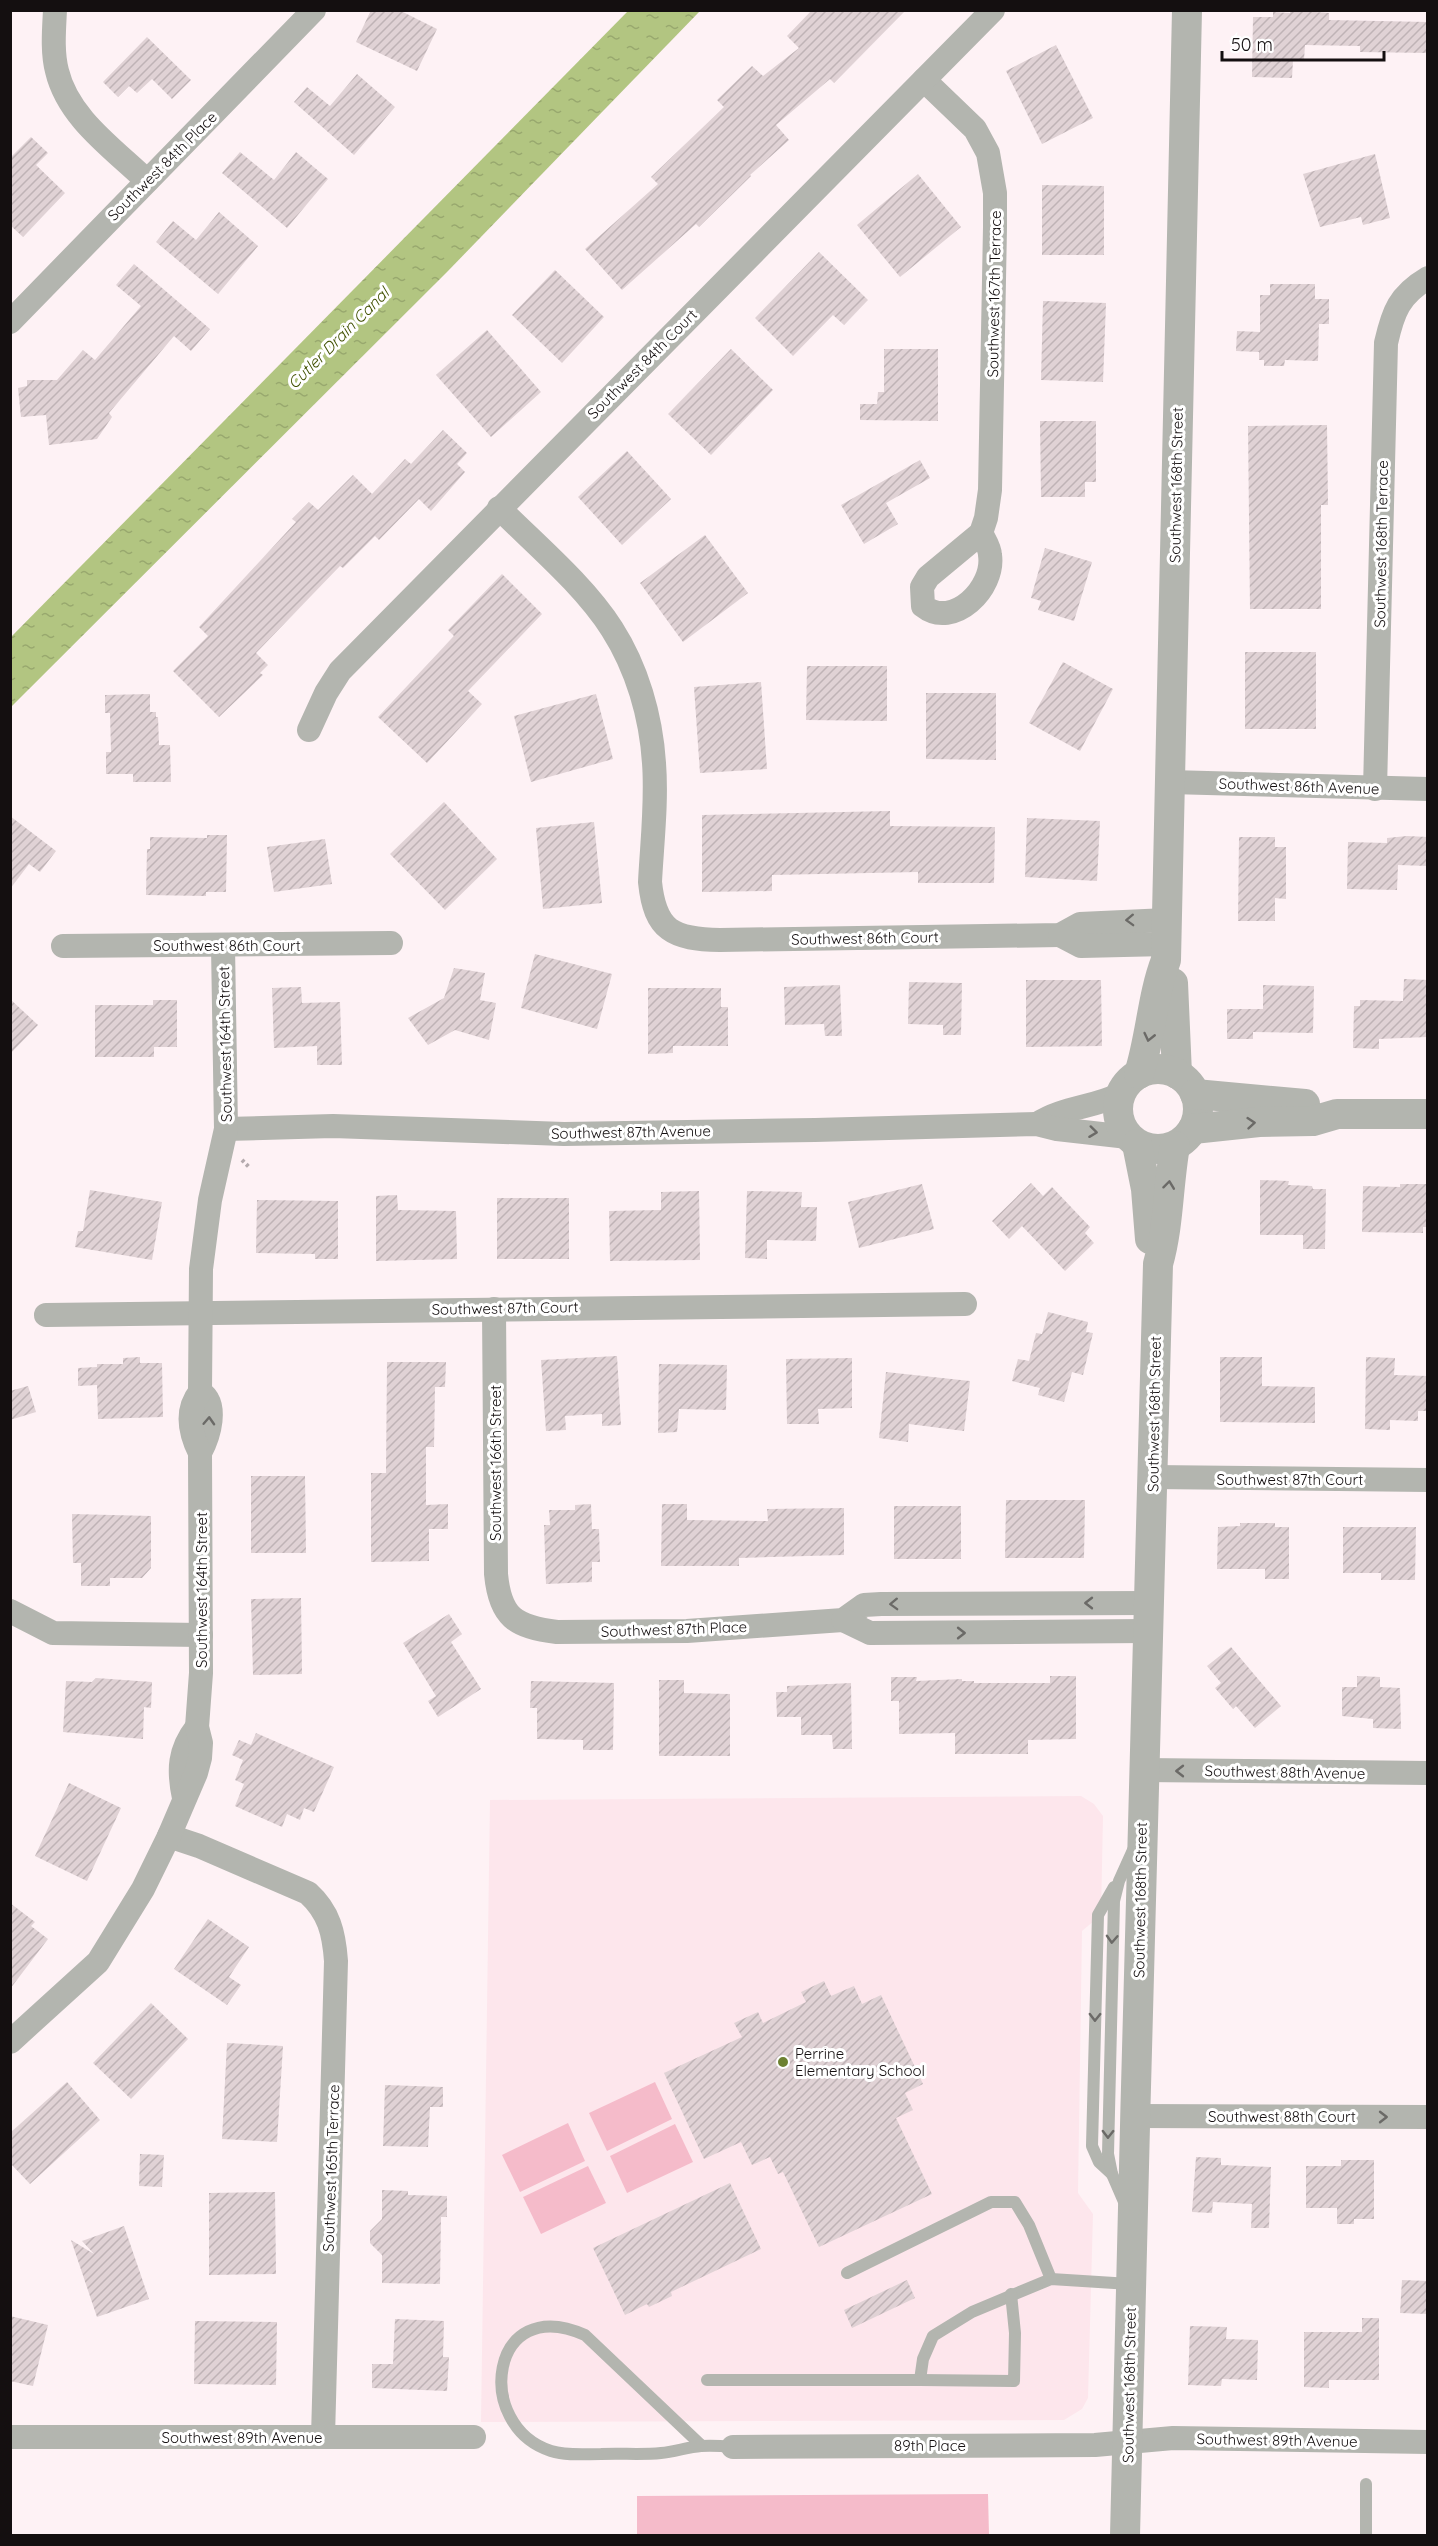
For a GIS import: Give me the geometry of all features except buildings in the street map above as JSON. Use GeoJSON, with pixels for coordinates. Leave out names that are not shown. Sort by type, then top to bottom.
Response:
{"type":"FeatureCollection","features":[{"type":"Feature","properties":{"kind":"street"},"geometry":{"type":"LineString","coordinates":[[55,10],[54,53],[63,91],[72,108],[147,181]]}},
{"type":"Feature","properties":{"kind":"street","name":"Southwest 84th Place"},"geometry":{"type":"LineString","coordinates":[[10,322],[314,10]]}},
{"type":"Feature","properties":{"kind":"street","name":"Southwest 84th Court"},"geometry":{"type":"LineString","coordinates":[[309,730],[326,693],[340,671],[993,10]]}},
{"type":"Feature","properties":{"kind":"street","name":"Southwest 168th Street"},"geometry":{"type":"LineString","coordinates":[[1130,1084],[1151,1030],[1166,941],[1187,10]]}},
{"type":"Feature","properties":{"kind":"street","name":"Southwest 167th Terrace"},"geometry":{"type":"LineString","coordinates":[[924,80],[975,129],[988,153],[994,185],[996,227],[990,490],[986,518],[981,532]]}},
{"type":"Feature","properties":{"kind":"street","name":"Southwest 168th Terrace"},"geometry":{"type":"LineString","coordinates":[[1376,789],[1386,343],[1391,321],[1400,302],[1411,288],[1428,278]]}},
{"type":"Feature","properties":{"kind":"street","name":"Southwest 86th Court"},"geometry":{"type":"LineString","coordinates":[[499,508],[571,581],[611,627],[639,684],[649,722],[654,763],[651,897],[654,911],[671,931],[704,940],[1060,935],[1080,924],[1166,941]]}},
{"type":"Feature","properties":{"kind":"street","name":"Southwest 86th Avenue"},"geometry":{"type":"LineString","coordinates":[[1170,782],[1428,789]]}},
{"type":"Feature","properties":{"kind":"street","name":"Southwest 168th Street"},"geometry":{"type":"LineString","coordinates":[[1166,941],[1186,1084]]}},
{"type":"Feature","properties":{"kind":"street","name":"Southwest 86th Court"},"geometry":{"type":"LineString","coordinates":[[63,946],[391,943]]}},
{"type":"Feature","properties":{"kind":"street","name":"Southwest 164th Street"},"geometry":{"type":"LineString","coordinates":[[11,2041],[98,1962],[132,1907],[170,1836],[184,1797],[180,1772],[182,1755],[189,1737],[197,1727],[201,1635],[200,1453],[193,1440],[190,1414],[192,1401],[200,1392],[200,1312],[205,1236],[226,1129],[223,946]]}},
{"type":"Feature","properties":{"kind":"street"},"geometry":{"type":"LineString","coordinates":[[1336,1114],[1314,1105],[1186,1084],[1165,1070],[1152,1069],[1130,1084],[1118,1117],[1133,1141],[1159,1150],[1184,1138],[1260,1122],[1313,1120],[1336,1114],[1428,1114]]}},
{"type":"Feature","properties":{"kind":"street","name":"Southwest 87th Avenue"},"geometry":{"type":"LineString","coordinates":[[1037,1124],[1053,1113],[1099,1104],[1130,1084]]}},
{"type":"Feature","properties":{"kind":"street"},"geometry":{"type":"LineString","coordinates":[[1184,1138],[1197,1118],[1198,1105],[1186,1084]]}},
{"type":"Feature","properties":{"kind":"street","name":"Southwest 87th Avenue"},"geometry":{"type":"LineString","coordinates":[[226,1129],[367,1127],[564,1134],[1037,1124],[1133,1141]]}},
{"type":"Feature","properties":{"kind":"street","name":"Southwest 168th Street"},"geometry":{"type":"LineString","coordinates":[[1125,2535],[1141,1904],[1142,1770],[1158,1264],[1164,1243],[1168,1189],[1184,1138]]}},
{"type":"Feature","properties":{"kind":"street","name":"Southwest 168th Street"},"geometry":{"type":"LineString","coordinates":[[1133,1141],[1146,1189],[1150,1243],[1158,1264]]}},
{"type":"Feature","properties":{"kind":"street","name":"Southwest 87th Court"},"geometry":{"type":"LineString","coordinates":[[46,1315],[965,1304]]}},
{"type":"Feature","properties":{"kind":"street","name":"Southwest 166th Street"},"geometry":{"type":"LineString","coordinates":[[494,1308],[496,1574],[500,1603],[509,1615]]}},
{"type":"Feature","properties":{"kind":"street","name":"Southwest 87th Court"},"geometry":{"type":"LineString","coordinates":[[1153,1478],[1428,1480]]}},
{"type":"Feature","properties":{"kind":"street","name":"Southwest 87th Place"},"geometry":{"type":"LineString","coordinates":[[509,1615],[522,1624],[540,1630],[557,1632],[687,1631],[843,1620],[864,1605],[881,1604],[1147,1617]]}},
{"type":"Feature","properties":{"kind":"street"},"geometry":{"type":"LineString","coordinates":[[10,1611],[52,1633],[201,1635]]}},
{"type":"Feature","properties":{"kind":"street","name":"Southwest 88th Avenue"},"geometry":{"type":"LineString","coordinates":[[1142,1770],[1428,1773]]}},
{"type":"Feature","properties":{"kind":"street","name":"Southwest 165th Terrace"},"geometry":{"type":"LineString","coordinates":[[170,1836],[308,1893],[318,1903],[331,1925],[336,1961],[323,2437]]}},
{"type":"Feature","properties":{"kind":"street","name":"Southwest 88th Court"},"geometry":{"type":"LineString","coordinates":[[1136,2116],[1428,2117]]}},
{"type":"Feature","properties":{"kind":"street","name":"Southwest 89th Avenue"},"geometry":{"type":"LineString","coordinates":[[10,2437],[474,2437]]}},
{"type":"Feature","properties":{"kind":"street","name":"Southwest 89th Avenue"},"geometry":{"type":"LineString","coordinates":[[1127,2443],[1173,2438],[1428,2442]]}},
{"type":"Feature","properties":{"kind":"street","name":"89th Place"},"geometry":{"type":"LineString","coordinates":[[733,2446],[1127,2443]]}},
{"type":"Feature","properties":{"kind":"lane"},"geometry":{"type":"LineString","coordinates":[[1133,2224],[1112,2175],[1099,2162],[1092,2146],[1098,1915],[1119,1881],[1141,1832]]}},
{"type":"Feature","properties":{"kind":"lane"},"geometry":{"type":"LineString","coordinates":[[847,2273],[991,2202],[1015,2202],[1029,2225],[1051,2279]]}},
{"type":"Feature","properties":{"kind":"lane"},"geometry":{"type":"LineString","coordinates":[[920,2380],[923,2359],[933,2336],[972,2312],[1011,2294],[1051,2279],[1131,2284]]}},
{"type":"Feature","properties":{"kind":"lane"},"geometry":{"type":"LineString","coordinates":[[707,2380],[1014,2381],[1015,2333],[1011,2294]]}},
{"type":"Feature","properties":{"kind":"lane"},"geometry":{"type":"LineString","coordinates":[[702,2446],[585,2335],[568,2327],[539,2328],[520,2337],[506,2351],[502,2374],[505,2404],[524,2435],[537,2445],[552,2451],[571,2454],[661,2453],[702,2446],[733,2446]]}},
{"type":"Feature","properties":{"kind":"lane"},"geometry":{"type":"LineString","coordinates":[[1366,2484],[1366,2535]]}},
{"type":"Feature","properties":{"kind":"path"},"geometry":{"type":"LineString","coordinates":[[242,1160],[250,1168]]}},
{"type":"Feature","properties":{"kind":"shaded area","name":"Perrine Elementary School"},"geometry":{"type":"Polygon","coordinates":[[[1081,1796],[1094,1804],[1103,1816],[1101,1915],[1082,1931],[1078,2193],[1093,2214],[1088,2398],[1082,2409],[1064,2420],[481,2422],[490,1800],[1081,1796]]]}},
{"type":"Feature","properties":{"kind":"shaded area"},"geometry":{"type":"Polygon","coordinates":[[[655,2082],[672,2119],[607,2151],[589,2113],[655,2082]]]}},
{"type":"Feature","properties":{"kind":"shaded area"},"geometry":{"type":"Polygon","coordinates":[[[568,2123],[585,2161],[520,2192],[502,2155],[568,2123]]]}},
{"type":"Feature","properties":{"kind":"shaded area"},"geometry":{"type":"Polygon","coordinates":[[[675,2124],[693,2162],[627,2193],[610,2156],[675,2124]]]}},
{"type":"Feature","properties":{"kind":"shaded area"},"geometry":{"type":"Polygon","coordinates":[[[588,2166],[606,2203],[541,2234],[523,2197],[588,2166]]]}},
{"type":"Feature","properties":{"kind":"shaded area"},"geometry":{"type":"Polygon","coordinates":[[[988,2494],[989,2535],[637,2535],[637,2496],[988,2494]]]}},
{"type":"Feature","properties":{"kind":"water","name":"Cutler Drain Canal"},"geometry":{"type":"Polygon","coordinates":[[[629,10],[700,11],[447,272],[11,707],[11,637],[629,10]]]}},
{"type":"Feature","properties":{"kind":"place","name":"Perrine Elementary School"},"geometry":{"type":"Point","coordinates":[783,2062]}}]}
